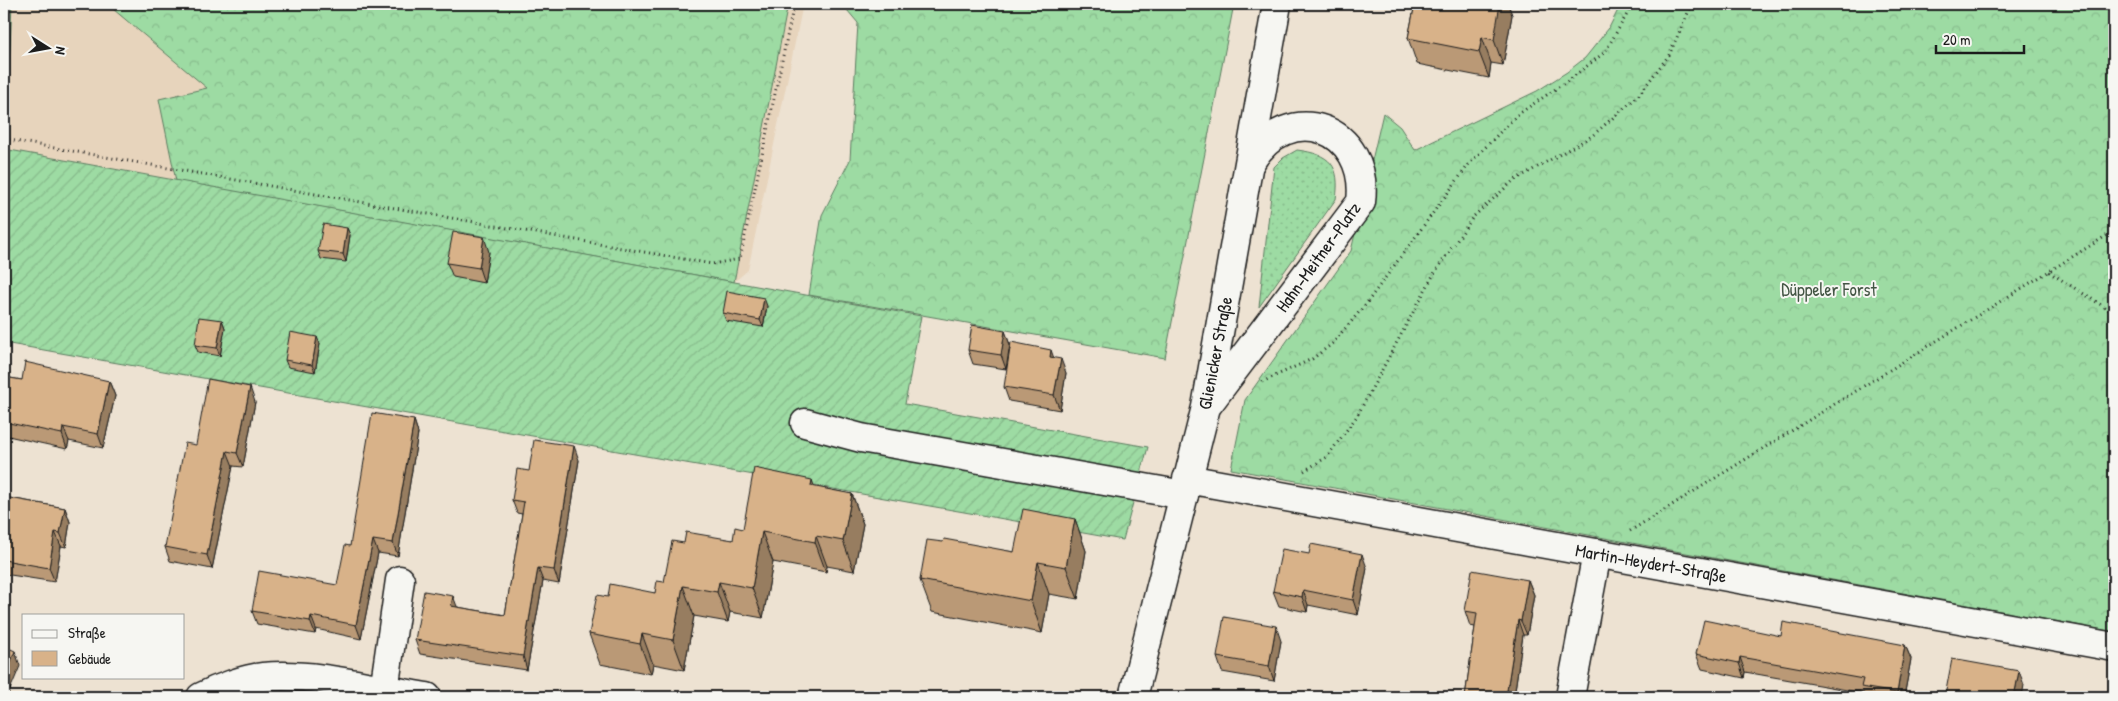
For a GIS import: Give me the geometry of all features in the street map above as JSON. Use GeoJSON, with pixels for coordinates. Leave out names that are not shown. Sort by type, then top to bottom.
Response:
{"type":"FeatureCollection","features":[{"type":"Feature","properties":{"kind":"street","name":"Glienicker Straße"},"geometry":{"type":"LineString","coordinates":[[1133,697],[1206,407],[1277,4]]}},
{"type":"Feature","properties":{"kind":"street","name":"Hahn-Meitner-Platz"},"geometry":{"type":"LineString","coordinates":[[1206,407],[1361,202],[1362,172],[1355,156],[1344,142],[1318,128],[1303,126],[1288,129],[1271,137],[1258,149],[1249,164]]}},
{"type":"Feature","properties":{"kind":"street","name":"Martin-Heydert-Straße"},"geometry":{"type":"LineString","coordinates":[[805,422],[861,438],[1186,487],[1597,553],[2114,648]]}},
{"type":"Feature","properties":{"kind":"street"},"geometry":{"type":"LineString","coordinates":[[1570,697],[1597,553]]}},
{"type":"Feature","properties":{"kind":"street"},"geometry":{"type":"LineString","coordinates":[[384,690],[400,580]]}},
{"type":"Feature","properties":{"kind":"street"},"geometry":{"type":"LineString","coordinates":[[201,697],[214,691],[263,678],[316,679],[427,697]]}},
{"type":"Feature","properties":{"kind":"path"},"geometry":{"type":"LineString","coordinates":[[4,139],[702,263],[721,263],[740,259],[794,4]]}},
{"type":"Feature","properties":{"kind":"path"},"geometry":{"type":"LineString","coordinates":[[1259,383],[1312,360],[1332,344],[1366,304],[1469,164],[1517,115],[1569,80],[1605,52],[1633,4]]}},
{"type":"Feature","properties":{"kind":"path"},"geometry":{"type":"LineString","coordinates":[[1327,457],[1357,416],[1436,272],[1473,216],[1513,181],[1592,136],[1638,96],[1669,55],[1692,4]]}},
{"type":"Feature","properties":{"kind":"path"},"geometry":{"type":"LineString","coordinates":[[1671,504],[1794,431],[2114,231]]}},
{"type":"Feature","properties":{"kind":"path"},"geometry":{"type":"LineString","coordinates":[[2049,272],[2114,313]]}},
{"type":"Feature","properties":{"kind":"shaded area"},"geometry":{"type":"Polygon","coordinates":[[[4,4],[803,4],[748,270],[734,282],[4,149],[4,4]]]}},
{"type":"Feature","properties":{"kind":"green space"},"geometry":{"type":"Polygon","coordinates":[[[4,4],[12,4],[5,150],[4,149],[4,4]]]}},
{"type":"Feature","properties":{"kind":"green space"},"geometry":{"type":"Polygon","coordinates":[[[107,4],[788,4],[734,282],[176,181],[159,99],[207,88],[107,4]]]}},
{"type":"Feature","properties":{"kind":"green space"},"geometry":{"type":"Polygon","coordinates":[[[842,4],[1234,4],[1165,358],[809,295],[822,215],[850,160],[858,23],[842,4]]]}},
{"type":"Feature","properties":{"kind":"green space","name":"Düppeler Forst"},"geometry":{"type":"Polygon","coordinates":[[[1621,4],[2114,4],[2114,632],[1231,469],[1245,400],[1351,251],[1383,113],[1400,127],[1415,150],[1537,91],[1567,72],[1585,58],[1609,28],[1621,4]]]}},
{"type":"Feature","properties":{"kind":"green space"},"geometry":{"type":"Polygon","coordinates":[[[4,149],[921,316],[905,404],[1148,447],[1123,540],[4,343],[4,149]]]}},
{"type":"Feature","properties":{"kind":"green space"},"geometry":{"type":"Polygon","coordinates":[[[1297,150],[1318,155],[1331,163],[1337,178],[1336,199],[1259,307],[1274,167],[1283,158],[1297,150]]]}},
{"type":"Feature","properties":{"kind":"building"},"geometry":{"type":"Polygon","coordinates":[[[1415,4],[1500,4],[1494,40],[1482,37],[1479,52],[1408,38],[1415,4]]]}},
{"type":"Feature","properties":{"kind":"building"},"geometry":{"type":"Polygon","coordinates":[[[323,224],[347,228],[343,254],[318,251],[323,224]]]}},
{"type":"Feature","properties":{"kind":"building"},"geometry":{"type":"Polygon","coordinates":[[[453,232],[484,237],[479,268],[447,263],[453,232]]]}},
{"type":"Feature","properties":{"kind":"building"},"geometry":{"type":"Polygon","coordinates":[[[727,291],[764,298],[760,320],[723,313],[727,291]]]}},
{"type":"Feature","properties":{"kind":"building"},"geometry":{"type":"Polygon","coordinates":[[[199,317],[222,320],[217,348],[195,345],[199,317]]]}},
{"type":"Feature","properties":{"kind":"building"},"geometry":{"type":"Polygon","coordinates":[[[972,325],[1005,331],[1001,355],[968,350],[972,325]]]}},
{"type":"Feature","properties":{"kind":"building"},"geometry":{"type":"Polygon","coordinates":[[[290,332],[317,337],[312,365],[285,360],[290,332]]]}},
{"type":"Feature","properties":{"kind":"building"},"geometry":{"type":"Polygon","coordinates":[[[1011,342],[1051,350],[1050,357],[1061,359],[1054,395],[1004,387],[1011,342]]]}},
{"type":"Feature","properties":{"kind":"building"},"geometry":{"type":"Polygon","coordinates":[[[25,362],[109,381],[98,434],[63,427],[62,434],[4,422],[4,377],[22,380],[25,362]]]}},
{"type":"Feature","properties":{"kind":"building"},"geometry":{"type":"Polygon","coordinates":[[[208,379],[250,387],[237,453],[227,451],[207,555],[165,547],[185,443],[196,445],[208,379]]]}},
{"type":"Feature","properties":{"kind":"building"},"geometry":{"type":"Polygon","coordinates":[[[372,413],[414,420],[393,543],[373,540],[356,625],[311,616],[310,621],[252,611],[259,571],[337,585],[345,545],[350,546],[372,413]]]}},
{"type":"Feature","properties":{"kind":"building"},"geometry":{"type":"Polygon","coordinates":[[[534,440],[574,446],[554,570],[538,568],[523,656],[415,640],[424,591],[453,596],[451,606],[505,615],[524,502],[512,500],[517,469],[529,471],[534,440]]]}},
{"type":"Feature","properties":{"kind":"building"},"geometry":{"type":"Polygon","coordinates":[[[754,468],[812,480],[811,486],[852,494],[843,541],[816,536],[815,542],[762,532],[752,588],[719,582],[717,592],[683,586],[673,640],[642,634],[640,644],[589,634],[597,595],[608,597],[610,584],[655,593],[657,581],[664,582],[672,541],[684,543],[686,532],[733,540],[735,527],[743,529],[754,468]]]}},
{"type":"Feature","properties":{"kind":"building"},"geometry":{"type":"Polygon","coordinates":[[[4,497],[65,508],[60,533],[55,532],[49,568],[4,560],[4,497]]]}},
{"type":"Feature","properties":{"kind":"building"},"geometry":{"type":"Polygon","coordinates":[[[1023,509],[1075,519],[1066,567],[1038,562],[1031,601],[920,580],[927,540],[943,542],[944,539],[1014,552],[1023,509]]]}},
{"type":"Feature","properties":{"kind":"building"},"geometry":{"type":"Polygon","coordinates":[[[1311,544],[1362,554],[1353,600],[1303,590],[1302,597],[1273,591],[1282,549],[1309,554],[1311,544]]]}},
{"type":"Feature","properties":{"kind":"building"},"geometry":{"type":"Polygon","coordinates":[[[1472,570],[1528,580],[1521,621],[1518,620],[1506,697],[1465,697],[1477,613],[1465,611],[1472,570]]]}},
{"type":"Feature","properties":{"kind":"building"},"geometry":{"type":"Polygon","coordinates":[[[1224,617],[1276,626],[1269,666],[1217,657],[1224,617]]]}},
{"type":"Feature","properties":{"kind":"building"},"geometry":{"type":"Polygon","coordinates":[[[1704,620],[1781,636],[1783,622],[1905,645],[1897,693],[1861,687],[1863,679],[1740,657],[1739,663],[1696,654],[1704,620]]]}},
{"type":"Feature","properties":{"kind":"building"},"geometry":{"type":"Polygon","coordinates":[[[4,646],[15,651],[4,678],[4,646]]]}},
{"type":"Feature","properties":{"kind":"building"},"geometry":{"type":"Polygon","coordinates":[[[1952,659],[2019,671],[2014,697],[1945,696],[1952,659]]]}},
{"type":"Feature","properties":{"kind":"building"},"geometry":{"type":"Polygon","coordinates":[[[1653,691],[1689,697],[1652,697],[1653,691]]]}},
{"type":"Feature","properties":{"kind":"building"},"geometry":{"type":"Polygon","coordinates":[[[1185,692],[1207,697],[1183,697],[1185,692]]]}}]}
